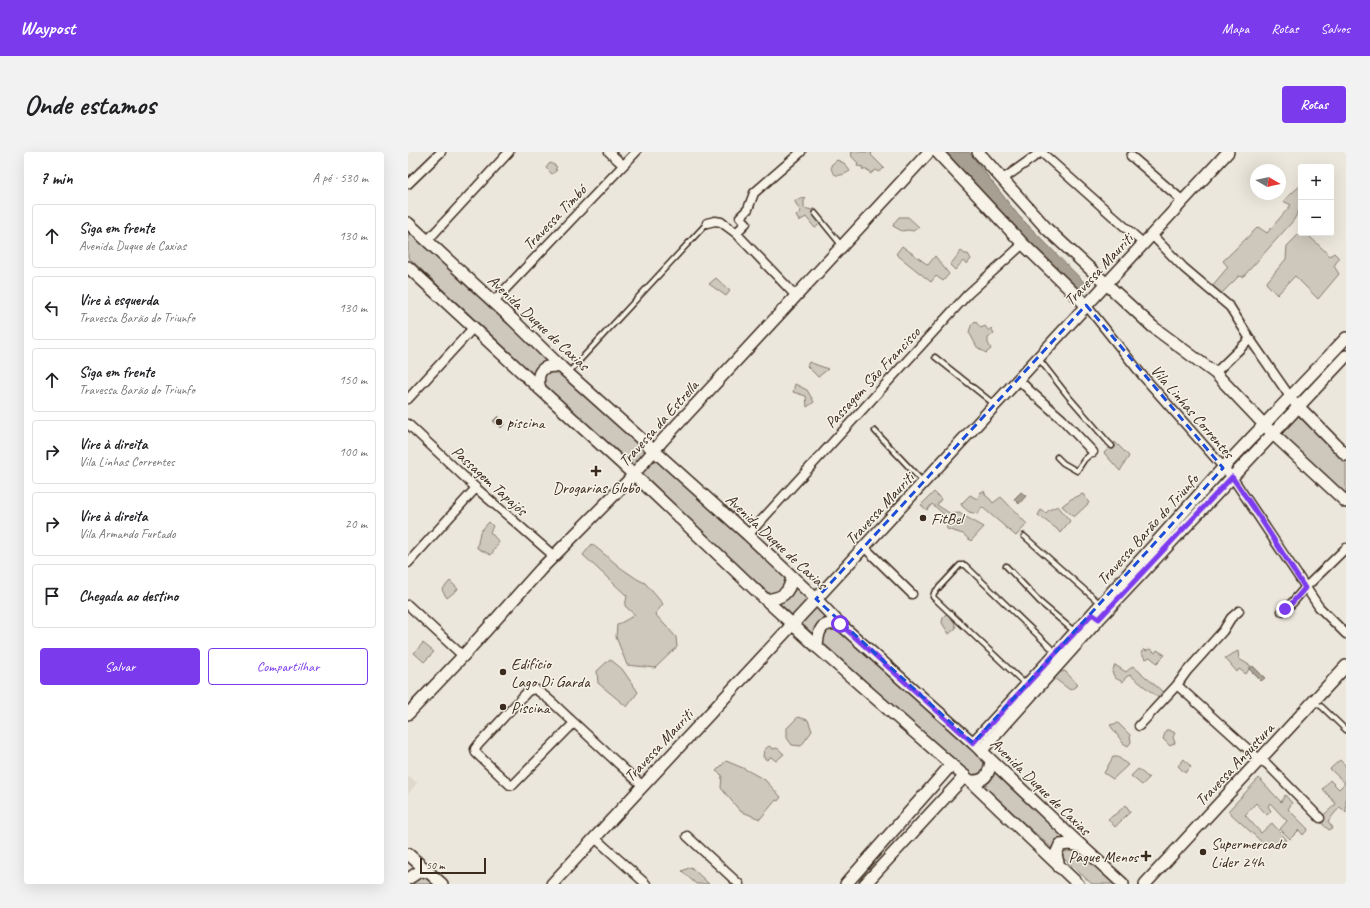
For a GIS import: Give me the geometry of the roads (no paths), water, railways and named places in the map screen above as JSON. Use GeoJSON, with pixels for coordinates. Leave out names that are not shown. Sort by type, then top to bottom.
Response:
{"type":"FeatureCollection","features":[{"type":"Feature","properties":{"kind":"street"},"geometry":{"type":"LineString","coordinates":[[408,184],[441,152]]}},
{"type":"Feature","properties":{"kind":"street"},"geometry":{"type":"LineString","coordinates":[[427,241],[509,152]]}},
{"type":"Feature","properties":{"kind":"street"},"geometry":{"type":"LineString","coordinates":[[609,152],[623,165]]}},
{"type":"Feature","properties":{"kind":"street","name":"Travessa Timbó"},"geometry":{"type":"LineString","coordinates":[[493,302],[636,152]]}},
{"type":"Feature","properties":{"kind":"street"},"geometry":{"type":"LineString","coordinates":[[736,233],[746,223],[740,217],[748,209],[754,193],[801,152]]}},
{"type":"Feature","properties":{"kind":"street","name":"Travessa da Estrella"},"geometry":{"type":"LineString","coordinates":[[409,712],[464,656],[554,556],[633,474],[929,152]]}},
{"type":"Feature","properties":{"kind":"street"},"geometry":{"type":"LineString","coordinates":[[937,152],[1023,244],[1088,303]]}},
{"type":"Feature","properties":{"kind":"street"},"geometry":{"type":"LineString","coordinates":[[978,152],[1047,229],[1153,327],[1215,373],[1273,434],[1346,502]]}},
{"type":"Feature","properties":{"kind":"street"},"geometry":{"type":"LineString","coordinates":[[1003,179],[1041,152],[1230,307],[1250,339],[1295,403],[1346,455]]}},
{"type":"Feature","properties":{"kind":"street","name":"Travessa Mauriti"},"geometry":{"type":"LineString","coordinates":[[552,884],[1228,152]]}},
{"type":"Feature","properties":{"kind":"street"},"geometry":{"type":"LineString","coordinates":[[1131,156],[1183,201]]}},
{"type":"Feature","properties":{"kind":"street"},"geometry":{"type":"LineString","coordinates":[[707,223],[715,221],[721,222],[736,233],[796,296]]}},
{"type":"Feature","properties":{"kind":"street","name":"Avenida Duque de Caxias"},"geometry":{"type":"LineString","coordinates":[[408,223],[565,370],[748,534],[840,624],[977,747],[1123,884]]}},
{"type":"Feature","properties":{"kind":"street","name":"Passagem São Francisco"},"geometry":{"type":"LineString","coordinates":[[748,534],[968,294],[1023,244]]}},
{"type":"Feature","properties":{"kind":"street"},"geometry":{"type":"LineString","coordinates":[[408,267],[633,474],[817,647],[952,765],[1078,884]]}},
{"type":"Feature","properties":{"kind":"street","name":"Vila Linhas Correntes"},"geometry":{"type":"LineString","coordinates":[[1088,303],[1142,375],[1232,477],[1305,588],[1319,607],[1346,634]]}},
{"type":"Feature","properties":{"kind":"street"},"geometry":{"type":"LineString","coordinates":[[408,399],[474,327]]}},
{"type":"Feature","properties":{"kind":"street","name":"Travessa Barão do Triunfo"},"geometry":{"type":"LineString","coordinates":[[977,747],[1096,616],[1273,434],[1295,403],[1346,338]]}},
{"type":"Feature","properties":{"kind":"street"},"geometry":{"type":"LineString","coordinates":[[1215,373],[1250,339]]}},
{"type":"Feature","properties":{"kind":"street","name":"Travessa Barão do Triunfo"},"geometry":{"type":"LineString","coordinates":[[977,747],[1024,684],[1054,651],[1096,616],[1098,602],[1223,468],[1264,425],[1295,403],[1346,356]]}},
{"type":"Feature","properties":{"kind":"street"},"geometry":{"type":"LineString","coordinates":[[540,389],[538,380],[541,371],[548,367],[565,370]]}},
{"type":"Feature","properties":{"kind":"street"},"geometry":{"type":"LineString","coordinates":[[1018,379],[1062,419],[1093,452]]}},
{"type":"Feature","properties":{"kind":"street","name":"Passagem Tapajós"},"geometry":{"type":"LineString","coordinates":[[408,424],[476,488],[554,556]]}},
{"type":"Feature","properties":{"kind":"street"},"geometry":{"type":"LineString","coordinates":[[408,563],[476,488]]}},
{"type":"Feature","properties":{"kind":"street"},"geometry":{"type":"LineString","coordinates":[[864,547],[912,594]]}},
{"type":"Feature","properties":{"kind":"street"},"geometry":{"type":"LineString","coordinates":[[1282,611],[1292,603],[1305,588],[1346,548]]}},
{"type":"Feature","properties":{"kind":"street"},"geometry":{"type":"LineString","coordinates":[[766,600],[776,599],[785,594],[790,586],[792,577]]}},
{"type":"Feature","properties":{"kind":"street"},"geometry":{"type":"LineString","coordinates":[[408,605],[464,656]]}},
{"type":"Feature","properties":{"kind":"street"},"geometry":{"type":"LineString","coordinates":[[1139,726],[1224,631],[1231,618],[1239,611]]}},
{"type":"Feature","properties":{"kind":"street"},"geometry":{"type":"LineString","coordinates":[[817,647],[818,635],[822,627],[832,623],[840,624]]}},
{"type":"Feature","properties":{"kind":"street","name":"Travessa Angustura"},"geometry":{"type":"LineString","coordinates":[[1145,884],[1346,666]]}},
{"type":"Feature","properties":{"kind":"street"},"geometry":{"type":"LineString","coordinates":[[1177,685],[1260,760],[1267,764],[1320,818]]}},
{"type":"Feature","properties":{"kind":"street"},"geometry":{"type":"LineString","coordinates":[[574,723],[513,785],[510,785],[476,753],[478,745],[528,691],[532,689],[542,694],[574,723],[643,786]]}},
{"type":"Feature","properties":{"kind":"street"},"geometry":{"type":"LineString","coordinates":[[967,779],[979,782],[986,777],[991,761]]}},
{"type":"Feature","properties":{"kind":"street"},"geometry":{"type":"LineString","coordinates":[[846,884],[952,765]]}},
{"type":"Feature","properties":{"kind":"street"},"geometry":{"type":"LineString","coordinates":[[865,884],[967,779]]}},
{"type":"Feature","properties":{"kind":"street"},"geometry":{"type":"LineString","coordinates":[[687,836],[739,884]]}},
{"type":"Feature","properties":{"kind":"street"},"geometry":{"type":"LineString","coordinates":[[595,838],[646,884]]}},
{"type":"Feature","properties":{"kind":"street"},"geometry":{"type":"LineString","coordinates":[[1059,867],[1056,854],[1060,846],[1070,844],[1081,846]]}},
{"type":"Feature","properties":{"kind":"street"},"geometry":{"type":"LineString","coordinates":[[408,854],[442,884]]}},
{"type":"Feature","properties":{"kind":"street"},"geometry":{"type":"LineString","coordinates":[[408,879],[420,871],[428,872]]}},
{"type":"Feature","properties":{"kind":"lane"},"geometry":{"type":"LineString","coordinates":[[815,213],[842,246]]}},
{"type":"Feature","properties":{"kind":"lane"},"geometry":{"type":"LineString","coordinates":[[565,370],[707,223]]}},
{"type":"Feature","properties":{"kind":"lane"},"geometry":{"type":"LineString","coordinates":[[935,357],[995,405]]}},
{"type":"Feature","properties":{"kind":"lane"},"geometry":{"type":"LineString","coordinates":[[1038,357],[1068,396],[1112,446]]}},
{"type":"Feature","properties":{"kind":"lane"},"geometry":{"type":"LineString","coordinates":[[875,431],[924,482]]}},
{"type":"Feature","properties":{"kind":"lane"},"geometry":{"type":"LineString","coordinates":[[1057,457],[1063,463],[1077,471],[1084,460],[1093,452]]}},
{"type":"Feature","properties":{"kind":"lane"},"geometry":{"type":"LineString","coordinates":[[1024,536],[1098,602]]}},
{"type":"Feature","properties":{"kind":"lane"},"geometry":{"type":"LineString","coordinates":[[1024,684],[933,598],[934,593],[960,565],[965,565],[1054,651]]}},
{"type":"Feature","properties":{"kind":"lane"},"geometry":{"type":"LineString","coordinates":[[1006,566],[1041,603],[1076,632]]}},
{"type":"Feature","properties":{"kind":"lane"},"geometry":{"type":"LineString","coordinates":[[1313,702],[1322,707],[1346,730]]}},
{"type":"Feature","properties":{"kind":"place","name":"piscina"},"geometry":{"type":"Point","coordinates":[499,422]}},
{"type":"Feature","properties":{"kind":"place","name":"Drogarias Globo"},"geometry":{"type":"Point","coordinates":[596,471]}},
{"type":"Feature","properties":{"kind":"place","name":"FitBel"},"geometry":{"type":"Point","coordinates":[923,518]}},
{"type":"Feature","properties":{"kind":"place","name":"Edifício Lago Di Garda"},"geometry":{"type":"Point","coordinates":[503,672]}},
{"type":"Feature","properties":{"kind":"place","name":"Piscina"},"geometry":{"type":"Point","coordinates":[503,707]}},
{"type":"Feature","properties":{"kind":"place","name":"Supermercado Lider 24h"},"geometry":{"type":"Point","coordinates":[1203,852]}},
{"type":"Feature","properties":{"kind":"place","name":"Pague Menos"},"geometry":{"type":"Point","coordinates":[1146,856]}}]}
